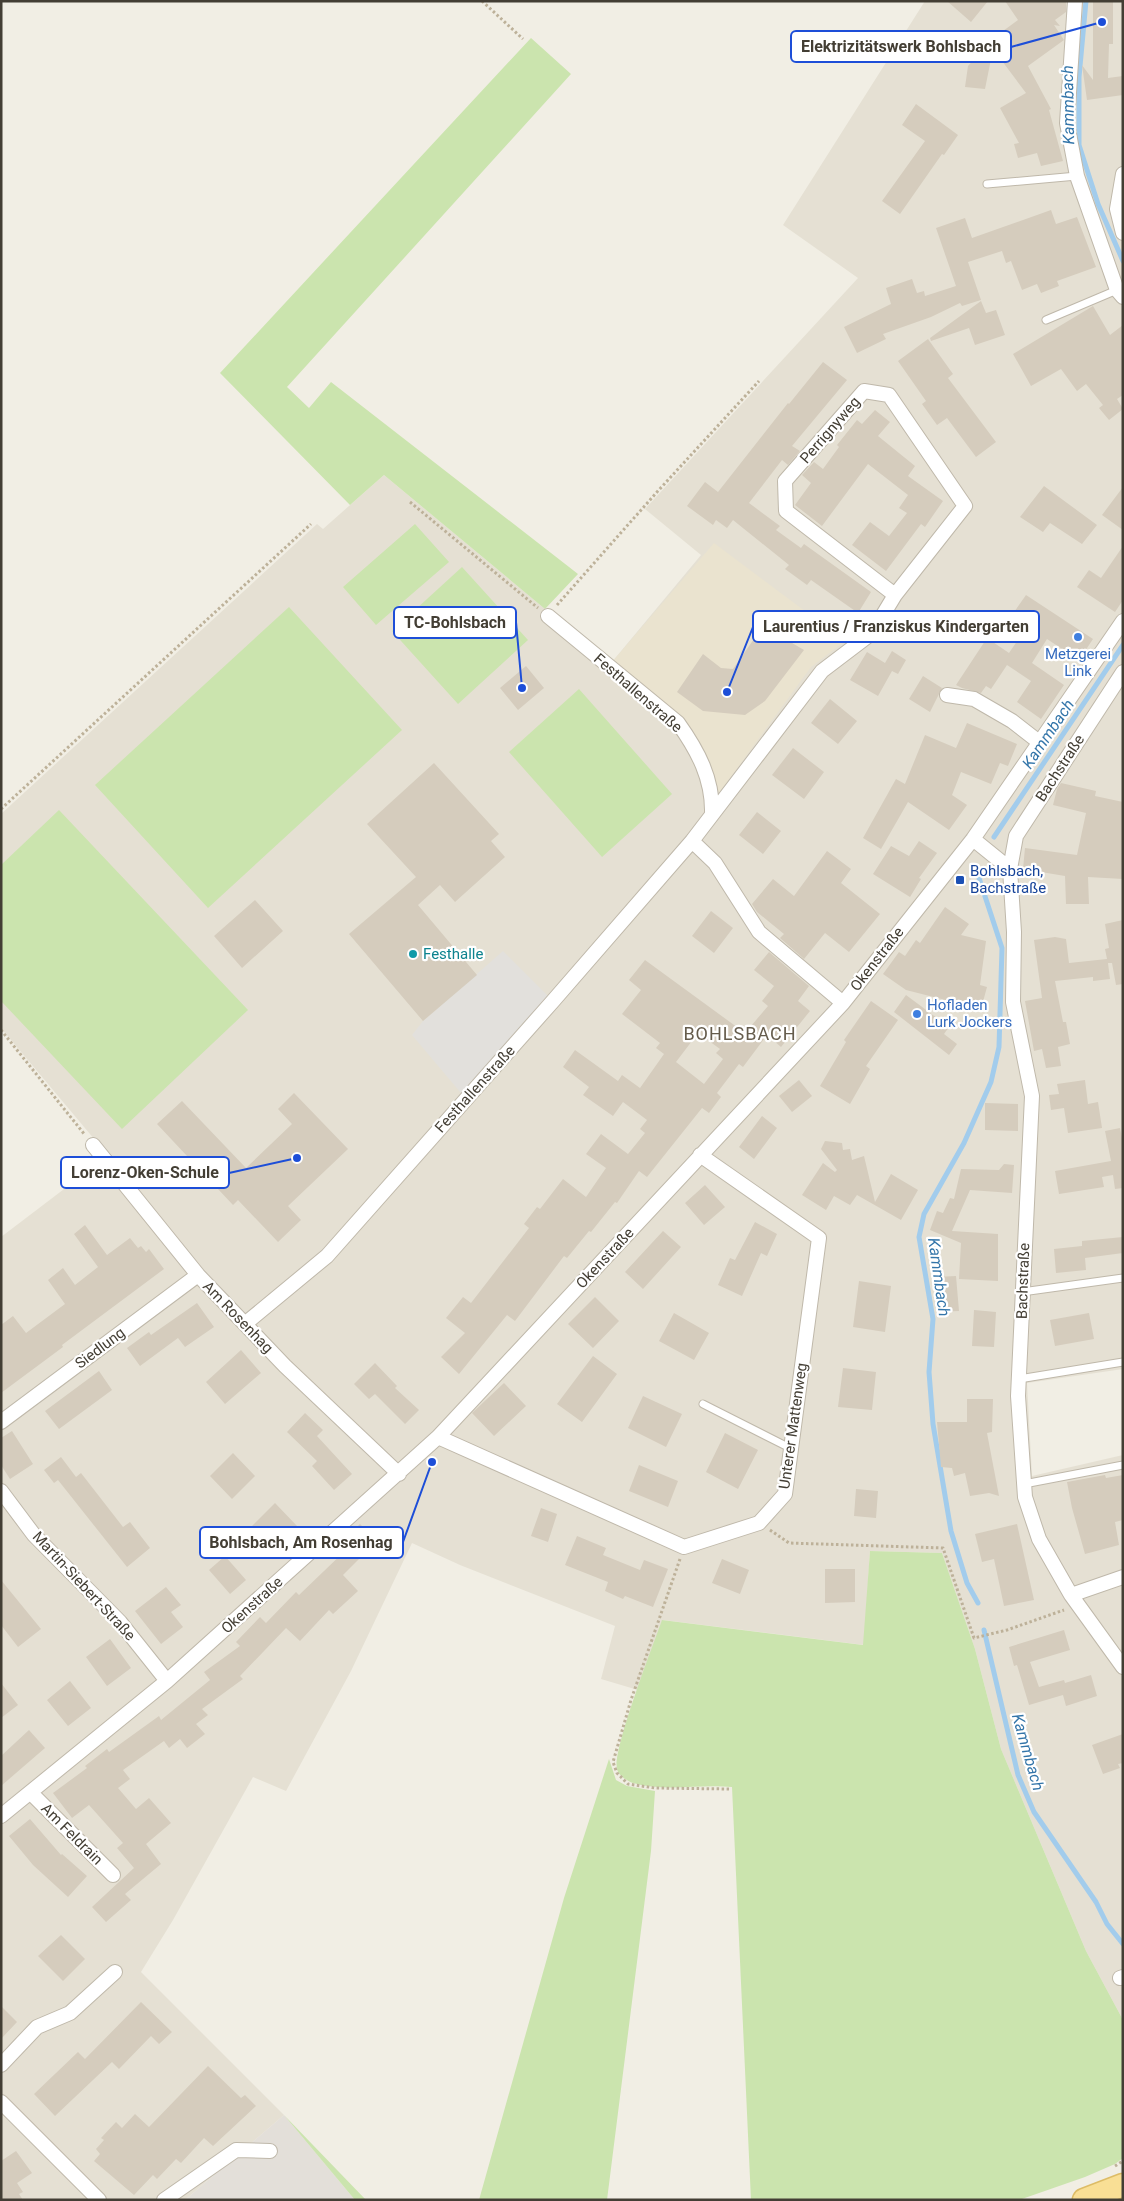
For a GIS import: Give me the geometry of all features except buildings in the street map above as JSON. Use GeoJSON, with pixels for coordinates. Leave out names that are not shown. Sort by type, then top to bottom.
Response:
{"type":"FeatureCollection","features":[{"type":"Feature","properties":{"kind":"main road"},"geometry":{"type":"LineString","coordinates":[[1084,2200],[1123,2186]]}},
{"type":"Feature","properties":{"kind":"street"},"geometry":{"type":"LineString","coordinates":[[1075,1],[1067,124],[1077,176],[1120,293]]}},
{"type":"Feature","properties":{"kind":"street"},"geometry":{"type":"LineString","coordinates":[[1123,174],[1117,210],[1123,233]]}},
{"type":"Feature","properties":{"kind":"street","name":"Perrignyweg"},"geometry":{"type":"LineString","coordinates":[[822,670],[872,633],[895,595],[965,506],[889,395],[864,391],[785,481],[786,511],[895,595]]}},
{"type":"Feature","properties":{"kind":"street","name":"Festhallenstraße"},"geometry":{"type":"LineString","coordinates":[[548,616],[678,723],[692,743],[708,779],[713,796],[712,814]]}},
{"type":"Feature","properties":{"kind":"street","name":"Okenstraße"},"geometry":{"type":"LineString","coordinates":[[1,1816],[167,1681],[400,1474],[438,1437],[843,1003],[973,839],[1123,621]]}},
{"type":"Feature","properties":{"kind":"street","name":"Festhallenstraße"},"geometry":{"type":"LineString","coordinates":[[246,1323],[327,1256],[553,1001],[692,841],[822,670]]}},
{"type":"Feature","properties":{"kind":"street","name":"Bachstraße"},"geometry":{"type":"LineString","coordinates":[[1123,672],[1016,836],[1010,869],[1014,932],[1013,1002],[1032,1096],[1018,1396],[1025,1498],[1039,1539],[1074,1600],[1123,1667]]}},
{"type":"Feature","properties":{"kind":"street"},"geometry":{"type":"LineString","coordinates":[[947,695],[974,699],[1012,720],[1039,742]]}},
{"type":"Feature","properties":{"kind":"street"},"geometry":{"type":"LineString","coordinates":[[973,839],[1010,869]]}},
{"type":"Feature","properties":{"kind":"street"},"geometry":{"type":"LineString","coordinates":[[692,841],[715,863],[759,932],[843,1003]]}},
{"type":"Feature","properties":{"kind":"street","name":"Am Rosenhag"},"geometry":{"type":"LineString","coordinates":[[93,1145],[198,1275],[246,1323],[285,1366],[400,1474]]}},
{"type":"Feature","properties":{"kind":"street","name":"Unterer Mattenweg"},"geometry":{"type":"LineString","coordinates":[[700,1155],[819,1238],[785,1494],[759,1523]]}},
{"type":"Feature","properties":{"kind":"street","name":"Siedlung"},"geometry":{"type":"LineString","coordinates":[[1,1422],[198,1275]]}},
{"type":"Feature","properties":{"kind":"street"},"geometry":{"type":"LineString","coordinates":[[438,1437],[684,1547],[759,1523]]}},
{"type":"Feature","properties":{"kind":"street","name":"Martin-Siebert-Straße"},"geometry":{"type":"LineString","coordinates":[[1,1491],[34,1535],[120,1622],[167,1681]]}},
{"type":"Feature","properties":{"kind":"street"},"geometry":{"type":"LineString","coordinates":[[1074,1600],[1123,1577]]}},
{"type":"Feature","properties":{"kind":"street","name":"Am Feldrain"},"geometry":{"type":"LineString","coordinates":[[31,1793],[112,1875]]}},
{"type":"Feature","properties":{"kind":"street"},"geometry":{"type":"LineString","coordinates":[[1,2065],[37,2028],[70,2013],[115,1972]]}},
{"type":"Feature","properties":{"kind":"street"},"geometry":{"type":"LineString","coordinates":[[1,2102],[99,2200]]}},
{"type":"Feature","properties":{"kind":"street"},"geometry":{"type":"LineString","coordinates":[[164,2200],[236,2150],[270,2151]]}},
{"type":"Feature","properties":{"kind":"lane"},"geometry":{"type":"LineString","coordinates":[[987,184],[1077,176]]}},
{"type":"Feature","properties":{"kind":"lane"},"geometry":{"type":"LineString","coordinates":[[1046,320],[1120,293]]}},
{"type":"Feature","properties":{"kind":"lane"},"geometry":{"type":"LineString","coordinates":[[1022,1292],[1123,1278]]}},
{"type":"Feature","properties":{"kind":"lane"},"geometry":{"type":"LineString","coordinates":[[1020,1379],[1123,1362]]}},
{"type":"Feature","properties":{"kind":"lane"},"geometry":{"type":"LineString","coordinates":[[703,1404],[790,1448]]}},
{"type":"Feature","properties":{"kind":"lane"},"geometry":{"type":"LineString","coordinates":[[1024,1484],[1123,1465]]}},
{"type":"Feature","properties":{"kind":"path"},"geometry":{"type":"LineString","coordinates":[[482,1],[523,39]]}},
{"type":"Feature","properties":{"kind":"path"},"geometry":{"type":"LineString","coordinates":[[410,502],[548,616],[657,492],[759,381]]}},
{"type":"Feature","properties":{"kind":"path"},"geometry":{"type":"LineString","coordinates":[[1,809],[311,524]]}},
{"type":"Feature","properties":{"kind":"path"},"geometry":{"type":"LineString","coordinates":[[1,1030],[93,1145]]}},
{"type":"Feature","properties":{"kind":"path"},"geometry":{"type":"LineString","coordinates":[[759,1523],[789,1543],[943,1548],[974,1638],[1007,1630],[1074,1600]]}},
{"type":"Feature","properties":{"kind":"path"},"geometry":{"type":"LineString","coordinates":[[684,1547],[631,1700],[613,1762],[617,1773],[628,1784],[655,1788],[729,1788]]}},
{"type":"Feature","properties":{"kind":"shaded area"},"geometry":{"type":"Polygon","coordinates":[[[925,1],[1123,1],[1123,1369],[1027,1383],[1032,1476],[1123,1455],[1123,2020],[1086,1951],[1001,1749],[975,1649],[942,1553],[870,1551],[864,1645],[663,1620],[638,1690],[601,1679],[615,1626],[460,1565],[412,1543],[351,1671],[286,1791],[253,1777],[173,1920],[141,1972],[284,2115],[185,2200],[1,2200],[1,1237],[97,1164],[95,1140],[1,1028],[1,814],[317,524],[323,529],[384,475],[545,609],[548,616],[612,662],[701,555],[645,509],[858,278],[783,225],[925,1]]]}},
{"type":"Feature","properties":{"kind":"shaded area"},"geometry":{"type":"Polygon","coordinates":[[[714,543],[845,641],[811,667],[719,793],[704,752],[612,662],[714,543]]]}},
{"type":"Feature","properties":{"kind":"shaded area"},"geometry":{"type":"Polygon","coordinates":[[[503,951],[553,1001],[466,1099],[412,1035],[423,1021],[503,951]]]}},
{"type":"Feature","properties":{"kind":"shaded area"},"geometry":{"type":"Polygon","coordinates":[[[284,2115],[355,2200],[185,2200],[284,2115]]]}},
{"type":"Feature","properties":{"kind":"green space"},"geometry":{"type":"Polygon","coordinates":[[[531,38],[571,74],[287,387],[309,408],[331,382],[578,574],[545,609],[384,475],[350,505],[220,373],[531,38]]]}},
{"type":"Feature","properties":{"kind":"green space"},"geometry":{"type":"Polygon","coordinates":[[[415,524],[449,562],[376,625],[343,587],[415,524]]]}},
{"type":"Feature","properties":{"kind":"green space"},"geometry":{"type":"Polygon","coordinates":[[[462,567],[528,640],[458,704],[392,631],[462,567]]]}},
{"type":"Feature","properties":{"kind":"green space"},"geometry":{"type":"Polygon","coordinates":[[[289,607],[402,730],[208,908],[95,785],[289,607]]]}},
{"type":"Feature","properties":{"kind":"green space"},"geometry":{"type":"Polygon","coordinates":[[[579,689],[672,794],[602,857],[509,752],[579,689]]]}},
{"type":"Feature","properties":{"kind":"green space"},"geometry":{"type":"Polygon","coordinates":[[[59,810],[248,1010],[122,1129],[1,1001],[1,865],[59,810]]]}},
{"type":"Feature","properties":{"kind":"green space"},"geometry":{"type":"Polygon","coordinates":[[[870,1551],[942,1553],[975,1649],[1001,1749],[1086,1951],[1123,2020],[1123,2158],[1115,2164],[1085,2177],[1019,2200],[751,2200],[732,1787],[645,1786],[628,1781],[621,1776],[617,1769],[617,1758],[627,1720],[662,1620],[863,1645],[870,1551]]]}},
{"type":"Feature","properties":{"kind":"green space"},"geometry":{"type":"Polygon","coordinates":[[[609,1759],[616,1780],[627,1786],[655,1791],[651,1851],[607,2200],[479,2200],[564,1898],[609,1759]]]}},
{"type":"Feature","properties":{"kind":"green space"},"geometry":{"type":"Polygon","coordinates":[[[284,2115],[366,2200],[355,2200],[284,2115]]]}},
{"type":"Feature","properties":{"kind":"waterway","name":"Kammbach"},"geometry":{"type":"LineString","coordinates":[[1086,1],[1079,77],[1079,145],[1098,204],[1123,261]]}},
{"type":"Feature","properties":{"kind":"waterway","name":"Kammbach"},"geometry":{"type":"LineString","coordinates":[[994,837],[1123,645]]}},
{"type":"Feature","properties":{"kind":"waterway","name":"Kammbach"},"geometry":{"type":"LineString","coordinates":[[978,1603],[967,1583],[951,1531],[933,1424],[929,1372],[933,1319],[919,1237],[924,1214],[964,1143],[991,1082],[999,1047],[1002,948],[979,878]]}},
{"type":"Feature","properties":{"kind":"waterway","name":"Kammbach"},"geometry":{"type":"LineString","coordinates":[[984,1630],[1018,1775],[1034,1812],[1096,1902],[1107,1924],[1123,1944]]}},
{"type":"Feature","properties":{"kind":"place","name":"Elektrizitätswerk Bohlsbach"},"geometry":{"type":"Point","coordinates":[1102,22]}},
{"type":"Feature","properties":{"kind":"place","name":"Metzgerei Link"},"geometry":{"type":"Point","coordinates":[1078,637]}},
{"type":"Feature","properties":{"kind":"place","name":"TC-Bohlsbach"},"geometry":{"type":"Point","coordinates":[522,688]}},
{"type":"Feature","properties":{"kind":"place","name":"Laurentius / Franziskus Kindergarten"},"geometry":{"type":"Point","coordinates":[727,692]}},
{"type":"Feature","properties":{"kind":"place","name":"Bohlsbach, Bachstraße"},"geometry":{"type":"Point","coordinates":[960,880]}},
{"type":"Feature","properties":{"kind":"place","name":"Festhalle"},"geometry":{"type":"Point","coordinates":[413,954]}},
{"type":"Feature","properties":{"kind":"place","name":"Hofladen Lurk Jockers"},"geometry":{"type":"Point","coordinates":[917,1014]}},
{"type":"Feature","properties":{"kind":"place","name":"Lorenz-Oken-Schule"},"geometry":{"type":"Point","coordinates":[297,1158]}},
{"type":"Feature","properties":{"kind":"place","name":"Bohlsbach, Am Rosenhag"},"geometry":{"type":"Point","coordinates":[432,1462]}},
{"type":"Feature","properties":{"kind":"district","name":"BOHLSBACH"},"geometry":{"type":"Point","coordinates":[740,1033]}}]}
